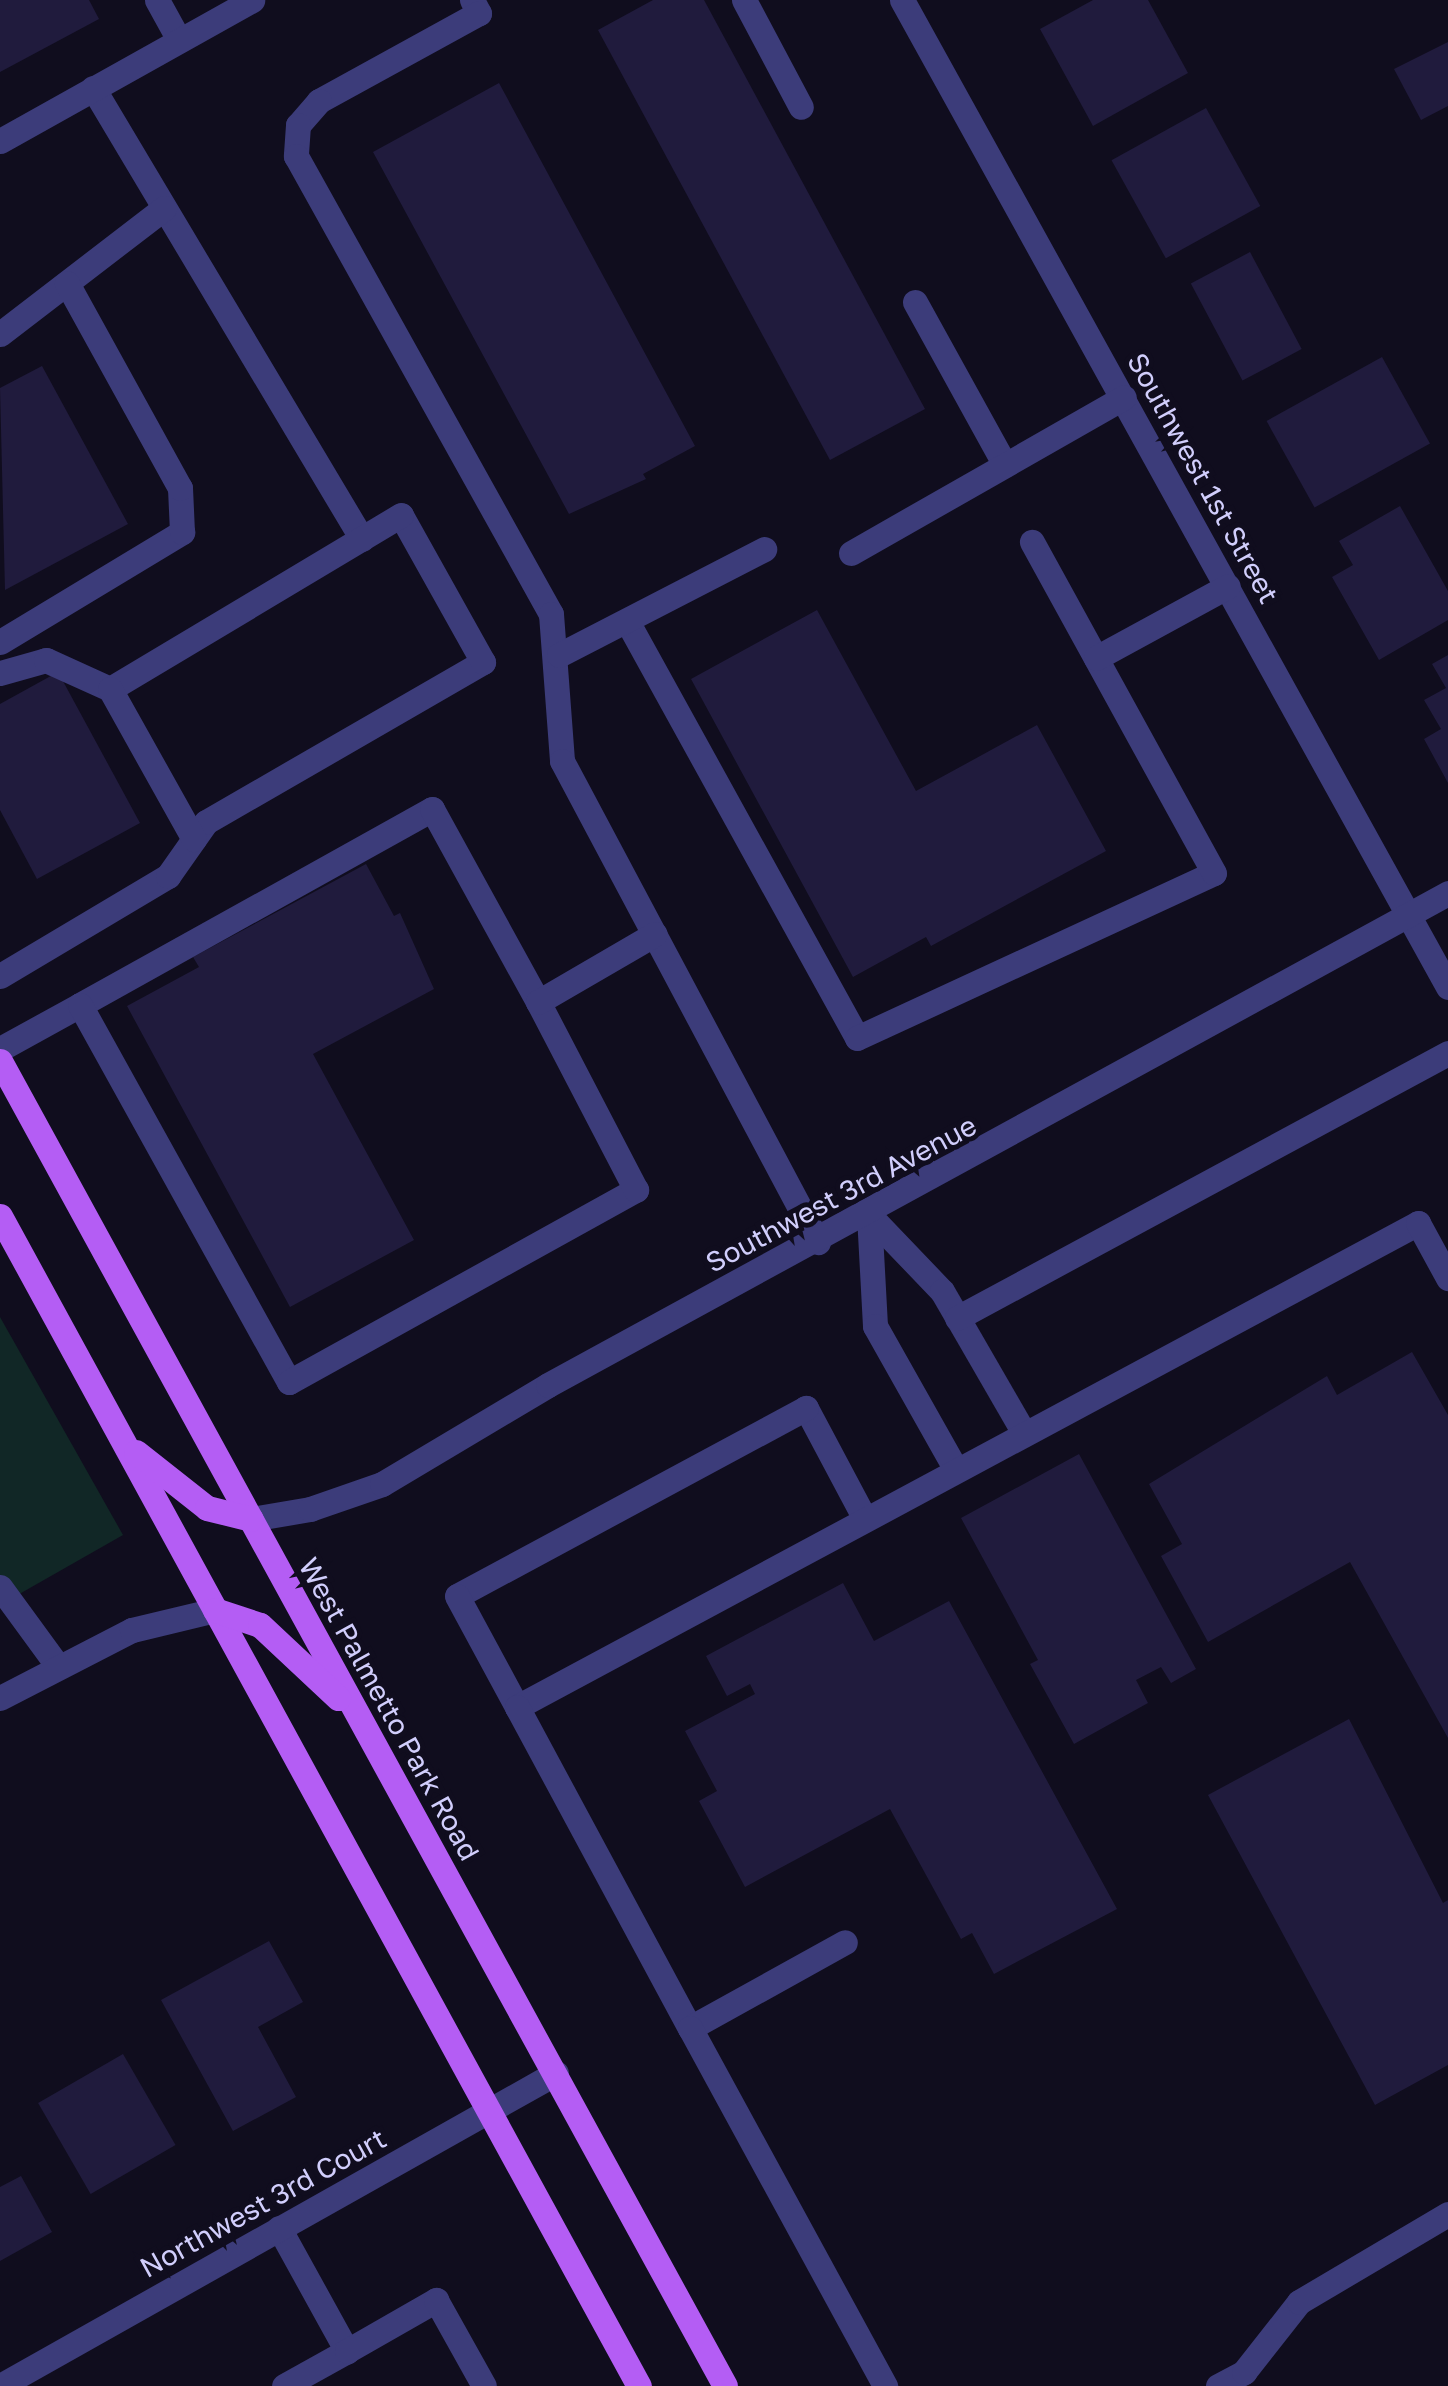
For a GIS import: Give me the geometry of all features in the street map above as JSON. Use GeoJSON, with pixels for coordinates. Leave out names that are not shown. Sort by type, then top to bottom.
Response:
{"type":"FeatureCollection","features":[{"type":"Feature","properties":{"kind":"main road","name":"West Palmetto Park Road"},"geometry":{"type":"LineString","coordinates":[[0,1061],[725,2386]]}},
{"type":"Feature","properties":{"kind":"main road"},"geometry":{"type":"LineString","coordinates":[[0,1216],[638,2386]]}},
{"type":"Feature","properties":{"kind":"main road"},"geometry":{"type":"LineString","coordinates":[[124,1443],[207,1508],[251,1519]]}},
{"type":"Feature","properties":{"kind":"main road"},"geometry":{"type":"LineString","coordinates":[[215,1610],[260,1625],[360,1719]]}},
{"type":"Feature","properties":{"kind":"street"},"geometry":{"type":"LineString","coordinates":[[156,0],[179,40]]}},
{"type":"Feature","properties":{"kind":"street"},"geometry":{"type":"LineString","coordinates":[[0,141],[252,0]]}},
{"type":"Feature","properties":{"kind":"street"},"geometry":{"type":"LineString","coordinates":[[472,0],[479,13],[319,101],[298,126],[296,156],[551,614],[559,656],[562,760],[818,1242]]}},
{"type":"Feature","properties":{"kind":"street"},"geometry":{"type":"LineString","coordinates":[[744,0],[801,108]]}},
{"type":"Feature","properties":{"kind":"street","name":"Southwest 1st Street"},"geometry":{"type":"LineString","coordinates":[[902,0],[1448,987]]}},
{"type":"Feature","properties":{"kind":"street"},"geometry":{"type":"LineString","coordinates":[[94,88],[362,539]]}},
{"type":"Feature","properties":{"kind":"street"},"geometry":{"type":"LineString","coordinates":[[0,334],[164,208]]}},
{"type":"Feature","properties":{"kind":"street"},"geometry":{"type":"LineString","coordinates":[[0,642],[182,532],[180,488],[66,283]]}},
{"type":"Feature","properties":{"kind":"street"},"geometry":{"type":"LineString","coordinates":[[915,302],[1005,464]]}},
{"type":"Feature","properties":{"kind":"street"},"geometry":{"type":"LineString","coordinates":[[852,553],[1124,397]]}},
{"type":"Feature","properties":{"kind":"street"},"geometry":{"type":"LineString","coordinates":[[0,976],[168,876],[206,822],[483,662],[401,515],[110,689]]}},
{"type":"Feature","properties":{"kind":"street"},"geometry":{"type":"LineString","coordinates":[[627,620],[857,1038],[1214,874],[1032,542]]}},
{"type":"Feature","properties":{"kind":"street"},"geometry":{"type":"LineString","coordinates":[[559,656],[764,549]]}},
{"type":"Feature","properties":{"kind":"street"},"geometry":{"type":"LineString","coordinates":[[1096,658],[1228,586]]}},
{"type":"Feature","properties":{"kind":"street"},"geometry":{"type":"LineString","coordinates":[[0,672],[46,660],[110,689],[194,839]]}},
{"type":"Feature","properties":{"kind":"street"},"geometry":{"type":"LineString","coordinates":[[0,1049],[80,1004],[432,809],[636,1190],[289,1382],[80,1004]]}},
{"type":"Feature","properties":{"kind":"street","name":"Southwest 3rd Avenue"},"geometry":{"type":"LineString","coordinates":[[251,1519],[310,1509],[382,1484],[548,1386],[869,1215],[1448,893]]}},
{"type":"Feature","properties":{"kind":"street"},"geometry":{"type":"LineString","coordinates":[[538,1002],[654,934]]}},
{"type":"Feature","properties":{"kind":"street"},"geometry":{"type":"LineString","coordinates":[[957,1318],[1448,1052]]}},
{"type":"Feature","properties":{"kind":"street"},"geometry":{"type":"LineString","coordinates":[[869,1215],[942,1291],[1024,1432]]}},
{"type":"Feature","properties":{"kind":"street"},"geometry":{"type":"LineString","coordinates":[[869,1215],[874,1326],[955,1468]]}},
{"type":"Feature","properties":{"kind":"street"},"geometry":{"type":"LineString","coordinates":[[517,1708],[955,1468],[1418,1222],[1448,1278]]}},
{"type":"Feature","properties":{"kind":"street"},"geometry":{"type":"LineString","coordinates":[[865,1518],[806,1408],[457,1596],[885,2386]]}},
{"type":"Feature","properties":{"kind":"street"},"geometry":{"type":"LineString","coordinates":[[0,1587],[57,1665]]}},
{"type":"Feature","properties":{"kind":"street"},"geometry":{"type":"LineString","coordinates":[[0,1698],[57,1665],[132,1630],[215,1610]]}},
{"type":"Feature","properties":{"kind":"street"},"geometry":{"type":"LineString","coordinates":[[690,2028],[845,1942]]}},
{"type":"Feature","properties":{"kind":"street","name":"Northwest 3rd Court"},"geometry":{"type":"LineString","coordinates":[[0,2386],[556,2073]]}},
{"type":"Feature","properties":{"kind":"street"},"geometry":{"type":"LineString","coordinates":[[1218,2386],[1244,2372],[1299,2302],[1448,2214]]}},
{"type":"Feature","properties":{"kind":"street"},"geometry":{"type":"LineString","coordinates":[[280,2228],[346,2351]]}},
{"type":"Feature","properties":{"kind":"street"},"geometry":{"type":"LineString","coordinates":[[284,2386],[436,2300],[484,2386]]}},
{"type":"Feature","properties":{"kind":"green space"},"geometry":{"type":"Polygon","coordinates":[[[0,1317],[123,1535],[0,1605],[0,1317]]]}},
{"type":"Feature","properties":{"kind":"building"},"geometry":{"type":"Polygon","coordinates":[[[0,0],[89,0],[99,19],[0,72],[0,0]]]}},
{"type":"Feature","properties":{"kind":"building"},"geometry":{"type":"Polygon","coordinates":[[[653,0],[704,0],[925,409],[830,460],[598,30],[653,0]]]}},
{"type":"Feature","properties":{"kind":"building"},"geometry":{"type":"Polygon","coordinates":[[[1093,0],[1148,0],[1188,73],[1093,126],[1040,29],[1093,0]]]}},
{"type":"Feature","properties":{"kind":"building"},"geometry":{"type":"Polygon","coordinates":[[[1448,42],[1448,106],[1421,120],[1394,69],[1448,42]]]}},
{"type":"Feature","properties":{"kind":"building"},"geometry":{"type":"Polygon","coordinates":[[[499,83],[695,446],[643,474],[646,479],[569,514],[373,152],[499,83]]]}},
{"type":"Feature","properties":{"kind":"building"},"geometry":{"type":"Polygon","coordinates":[[[1206,108],[1260,206],[1166,258],[1112,160],[1206,108]]]}},
{"type":"Feature","properties":{"kind":"building"},"geometry":{"type":"Polygon","coordinates":[[[1250,252],[1302,349],[1242,381],[1191,283],[1250,252]]]}},
{"type":"Feature","properties":{"kind":"building"},"geometry":{"type":"Polygon","coordinates":[[[1382,357],[1430,444],[1315,508],[1267,421],[1382,357]]]}},
{"type":"Feature","properties":{"kind":"building"},"geometry":{"type":"Polygon","coordinates":[[[42,366],[128,524],[5,590],[0,388],[42,366]]]}},
{"type":"Feature","properties":{"kind":"building"},"geometry":{"type":"Polygon","coordinates":[[[1400,506],[1448,591],[1448,620],[1379,660],[1332,577],[1353,565],[1339,541],[1400,506]]]}},
{"type":"Feature","properties":{"kind":"building"},"geometry":{"type":"Polygon","coordinates":[[[817,610],[916,791],[1037,725],[1106,851],[931,946],[926,937],[853,977],[691,679],[817,610]]]}},
{"type":"Feature","properties":{"kind":"building"},"geometry":{"type":"Polygon","coordinates":[[[1448,655],[1448,783],[1424,739],[1441,729],[1424,700],[1446,688],[1432,664],[1448,655]]]}},
{"type":"Feature","properties":{"kind":"building"},"geometry":{"type":"Polygon","coordinates":[[[58,672],[140,823],[37,879],[0,810],[0,704],[58,672]]]}},
{"type":"Feature","properties":{"kind":"building"},"geometry":{"type":"Polygon","coordinates":[[[366,864],[394,916],[400,913],[434,989],[313,1054],[414,1240],[290,1307],[127,1006],[199,967],[193,957],[366,864]]]}},
{"type":"Feature","properties":{"kind":"building"},"geometry":{"type":"Polygon","coordinates":[[[1412,1352],[1448,1415],[1448,1738],[1350,1562],[1208,1642],[1161,1556],[1182,1544],[1149,1484],[1327,1376],[1337,1395],[1412,1352]]]}},
{"type":"Feature","properties":{"kind":"building"},"geometry":{"type":"Polygon","coordinates":[[[1079,1454],[1196,1669],[1171,1683],[1161,1667],[1136,1680],[1148,1703],[1074,1744],[1030,1664],[1038,1660],[961,1518],[1079,1454]]]}},
{"type":"Feature","properties":{"kind":"building"},"geometry":{"type":"Polygon","coordinates":[[[843,1583],[874,1641],[949,1601],[1117,1909],[994,1974],[972,1933],[961,1939],[890,1809],[745,1887],[699,1801],[717,1791],[685,1731],[755,1694],[750,1684],[727,1696],[706,1656],[843,1583]]]}},
{"type":"Feature","properties":{"kind":"building"},"geometry":{"type":"Polygon","coordinates":[[[1349,1719],[1443,1903],[1448,1900],[1448,2065],[1375,2105],[1208,1795],[1349,1719]]]}},
{"type":"Feature","properties":{"kind":"building"},"geometry":{"type":"Polygon","coordinates":[[[269,1941],[303,2002],[258,2027],[296,2097],[233,2131],[161,2000],[269,1941]]]}},
{"type":"Feature","properties":{"kind":"building"},"geometry":{"type":"Polygon","coordinates":[[[123,2054],[176,2145],[91,2194],[38,2103],[123,2054]]]}},
{"type":"Feature","properties":{"kind":"building"},"geometry":{"type":"Polygon","coordinates":[[[21,2176],[52,2232],[0,2261],[0,2187],[21,2176]]]}}]}
